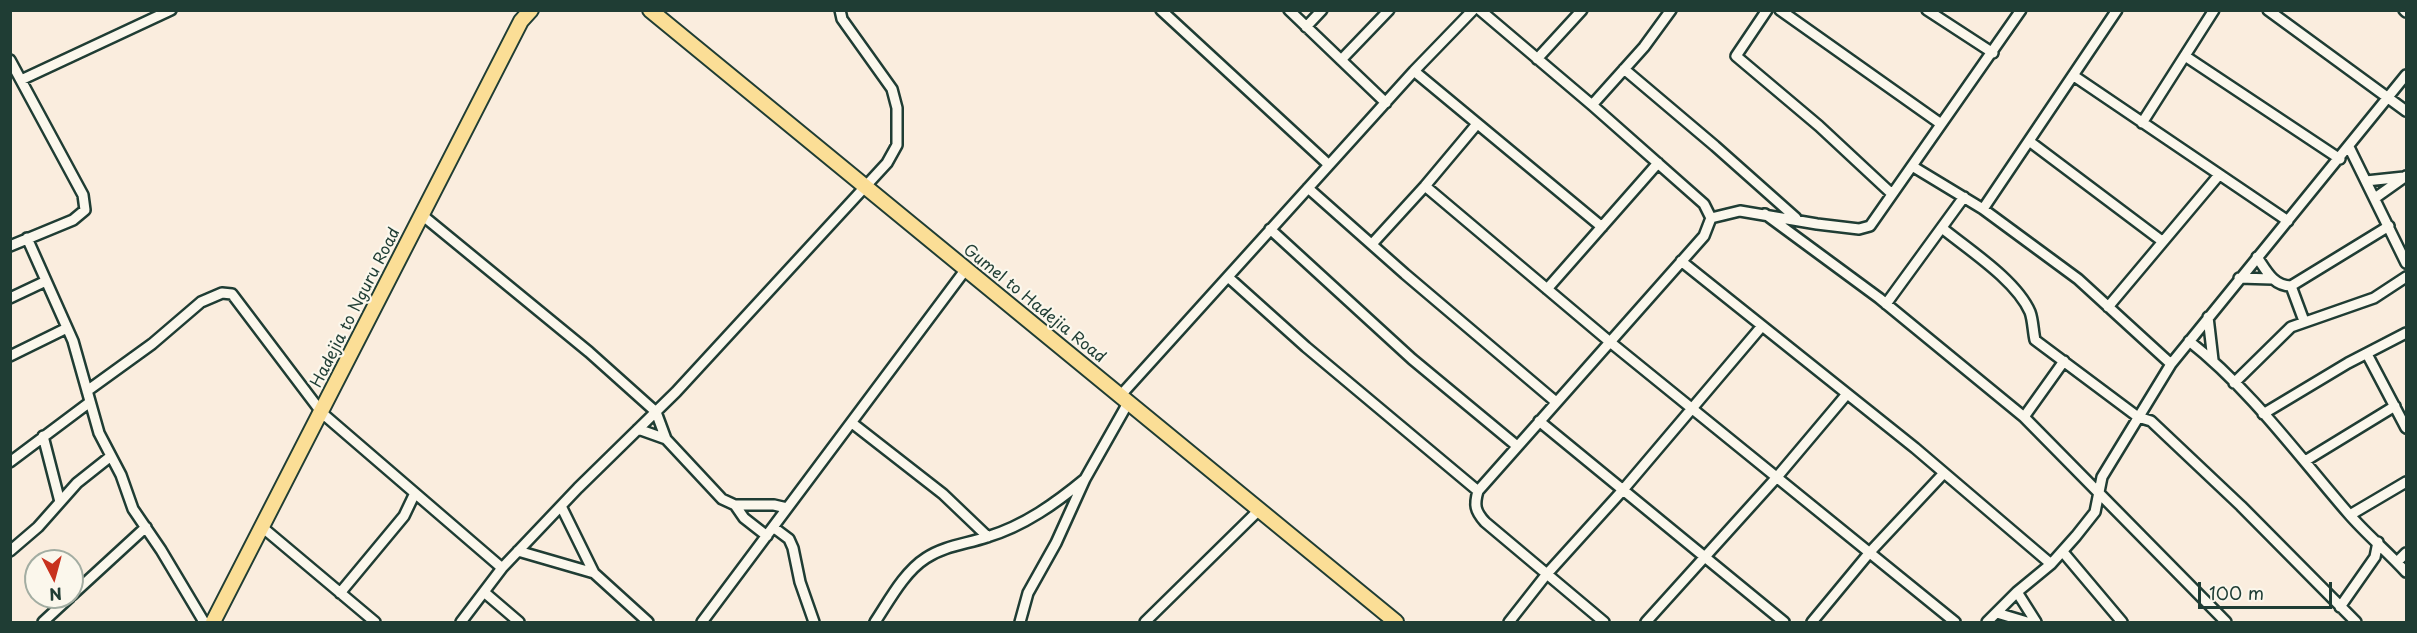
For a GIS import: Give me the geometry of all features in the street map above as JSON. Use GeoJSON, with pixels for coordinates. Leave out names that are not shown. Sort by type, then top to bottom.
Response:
{"type":"FeatureCollection","features":[{"type":"Feature","properties":{"kind":"main road","name":"Gumel to Hadejia Road"},"geometry":{"type":"LineString","coordinates":[[650,10],[1396,622]]}},
{"type":"Feature","properties":{"kind":"main road","name":"Hadejia to Nguru Road"},"geometry":{"type":"LineString","coordinates":[[213,622],[525,14]]}},
{"type":"Feature","properties":{"kind":"street"},"geometry":{"type":"LineString","coordinates":[[21,80],[119,32],[171,10]]}},
{"type":"Feature","properties":{"kind":"street"},"geometry":{"type":"LineString","coordinates":[[460,622],[502,568],[656,412],[887,163],[897,145],[897,108],[892,89],[842,19],[840,10]]}},
{"type":"Feature","properties":{"kind":"street"},"geometry":{"type":"LineString","coordinates":[[1161,10],[1329,165]]}},
{"type":"Feature","properties":{"kind":"street"},"geometry":{"type":"LineString","coordinates":[[1289,10],[1386,103]]}},
{"type":"Feature","properties":{"kind":"street"},"geometry":{"type":"LineString","coordinates":[[1306,27],[1322,10]]}},
{"type":"Feature","properties":{"kind":"street"},"geometry":{"type":"LineString","coordinates":[[1341,60],[1389,10]]}},
{"type":"Feature","properties":{"kind":"street"},"geometry":{"type":"LineString","coordinates":[[1020,622],[1028,593],[1056,543],[1124,399],[1270,229],[1414,71],[1473,10]]}},
{"type":"Feature","properties":{"kind":"street"},"geometry":{"type":"LineString","coordinates":[[1480,10],[1704,204],[1711,218],[1704,236],[1478,491],[1475,501],[1476,512],[1480,517],[1604,622]]}},
{"type":"Feature","properties":{"kind":"street"},"geometry":{"type":"LineString","coordinates":[[1537,59],[1582,10]]}},
{"type":"Feature","properties":{"kind":"street"},"geometry":{"type":"LineString","coordinates":[[1592,105],[1671,10]]}},
{"type":"Feature","properties":{"kind":"street"},"geometry":{"type":"LineString","coordinates":[[1767,10],[1736,56],[1819,126],[1892,194]]}},
{"type":"Feature","properties":{"kind":"street"},"geometry":{"type":"LineString","coordinates":[[1780,10],[1941,124]]}},
{"type":"Feature","properties":{"kind":"street"},"geometry":{"type":"LineString","coordinates":[[1927,10],[1994,53]]}},
{"type":"Feature","properties":{"kind":"street"},"geometry":{"type":"LineString","coordinates":[[1711,218],[1740,211],[1859,229],[1870,226],[1994,53],[2021,10]]}},
{"type":"Feature","properties":{"kind":"street"},"geometry":{"type":"LineString","coordinates":[[1983,209],[2117,10]]}},
{"type":"Feature","properties":{"kind":"street"},"geometry":{"type":"LineString","coordinates":[[2142,123],[2214,10]]}},
{"type":"Feature","properties":{"kind":"street"},"geometry":{"type":"LineString","coordinates":[[2268,10],[2406,111]]}},
{"type":"Feature","properties":{"kind":"street"},"geometry":{"type":"LineString","coordinates":[[2185,56],[2340,159]]}},
{"type":"Feature","properties":{"kind":"street"},"geometry":{"type":"LineString","coordinates":[[10,60],[83,195],[85,210],[73,220],[10,246]]}},
{"type":"Feature","properties":{"kind":"street"},"geometry":{"type":"LineString","coordinates":[[1624,69],[1715,146],[1797,220]]}},
{"type":"Feature","properties":{"kind":"street"},"geometry":{"type":"LineString","coordinates":[[1414,71],[1602,227]]}},
{"type":"Feature","properties":{"kind":"street"},"geometry":{"type":"LineString","coordinates":[[1987,622],[2017,592],[2051,564],[2095,512],[2103,477],[2171,364],[2406,75]]}},
{"type":"Feature","properties":{"kind":"street"},"geometry":{"type":"LineString","coordinates":[[2074,76],[2288,221]]}},
{"type":"Feature","properties":{"kind":"street"},"geometry":{"type":"LineString","coordinates":[[1372,244],[1477,124]]}},
{"type":"Feature","properties":{"kind":"street"},"geometry":{"type":"LineString","coordinates":[[2029,141],[2162,241]]}},
{"type":"Feature","properties":{"kind":"street"},"geometry":{"type":"LineString","coordinates":[[2349,147],[2406,263]]}},
{"type":"Feature","properties":{"kind":"street"},"geometry":{"type":"LineString","coordinates":[[1547,289],[1658,163]]}},
{"type":"Feature","properties":{"kind":"street"},"geometry":{"type":"LineString","coordinates":[[1912,166],[1983,209],[2078,279],[2171,364]]}},
{"type":"Feature","properties":{"kind":"street"},"geometry":{"type":"LineString","coordinates":[[2108,306],[2219,175]]}},
{"type":"Feature","properties":{"kind":"street"},"geometry":{"type":"LineString","coordinates":[[2366,181],[2405,176]]}},
{"type":"Feature","properties":{"kind":"street"},"geometry":{"type":"LineString","coordinates":[[2374,198],[2405,176]]}},
{"type":"Feature","properties":{"kind":"street"},"geometry":{"type":"LineString","coordinates":[[1425,186],[1610,342],[1955,622]]}},
{"type":"Feature","properties":{"kind":"street"},"geometry":{"type":"LineString","coordinates":[[1308,188],[1556,402]]}},
{"type":"Feature","properties":{"kind":"street"},"geometry":{"type":"LineString","coordinates":[[1886,304],[1964,197]]}},
{"type":"Feature","properties":{"kind":"street"},"geometry":{"type":"LineString","coordinates":[[1766,214],[1886,304],[2024,417],[2226,622]]}},
{"type":"Feature","properties":{"kind":"street"},"geometry":{"type":"LineString","coordinates":[[422,215],[589,352],[656,412],[666,439],[722,499],[735,505],[774,505],[787,508]]}},
{"type":"Feature","properties":{"kind":"street"},"geometry":{"type":"LineString","coordinates":[[2257,257],[2272,279],[2283,286],[2291,286],[2389,226]]}},
{"type":"Feature","properties":{"kind":"street"},"geometry":{"type":"LineString","coordinates":[[1942,228],[1999,274],[2022,298],[2031,314],[2035,340],[2139,417],[2151,421],[2241,506],[2356,622]]}},
{"type":"Feature","properties":{"kind":"street"},"geometry":{"type":"LineString","coordinates":[[1270,229],[1412,359],[1517,446]]}},
{"type":"Feature","properties":{"kind":"street"},"geometry":{"type":"LineString","coordinates":[[27,238],[73,341],[99,433],[121,475],[133,509],[204,622]]}},
{"type":"Feature","properties":{"kind":"street"},"geometry":{"type":"LineString","coordinates":[[1681,261],[1944,473],[2051,564]]}},
{"type":"Feature","properties":{"kind":"street"},"geometry":{"type":"LineString","coordinates":[[702,622],[966,269]]}},
{"type":"Feature","properties":{"kind":"street"},"geometry":{"type":"LineString","coordinates":[[1228,277],[1306,347],[1478,491]]}},
{"type":"Feature","properties":{"kind":"street"},"geometry":{"type":"LineString","coordinates":[[2234,383],[2290,327],[2374,298],[2406,277]]}},
{"type":"Feature","properties":{"kind":"street"},"geometry":{"type":"LineString","coordinates":[[2239,278],[2272,279]]}},
{"type":"Feature","properties":{"kind":"street"},"geometry":{"type":"LineString","coordinates":[[10,298],[46,281]]}},
{"type":"Feature","properties":{"kind":"street"},"geometry":{"type":"LineString","coordinates":[[2291,286],[2304,321]]}},
{"type":"Feature","properties":{"kind":"street"},"geometry":{"type":"LineString","coordinates":[[87,391],[152,344],[201,302],[222,293],[232,294],[322,412],[502,568]]}},
{"type":"Feature","properties":{"kind":"street"},"geometry":{"type":"LineString","coordinates":[[2208,317],[2212,360]]}},
{"type":"Feature","properties":{"kind":"street"},"geometry":{"type":"LineString","coordinates":[[1509,622],[1546,575],[1622,491],[1762,326]]}},
{"type":"Feature","properties":{"kind":"street"},"geometry":{"type":"LineString","coordinates":[[10,356],[67,328]]}},
{"type":"Feature","properties":{"kind":"street"},"geometry":{"type":"LineString","coordinates":[[2263,414],[2348,363],[2406,333]]}},
{"type":"Feature","properties":{"kind":"street"},"geometry":{"type":"LineString","coordinates":[[2189,341],[2212,360],[2234,383],[2305,461],[2350,515],[2406,572]]}},
{"type":"Feature","properties":{"kind":"street"},"geometry":{"type":"LineString","coordinates":[[2367,354],[2406,428]]}},
{"type":"Feature","properties":{"kind":"street"},"geometry":{"type":"LineString","coordinates":[[2024,417],[2064,361]]}},
{"type":"Feature","properties":{"kind":"street"},"geometry":{"type":"LineString","coordinates":[[1646,622],[1777,477],[1847,394]]}},
{"type":"Feature","properties":{"kind":"street"},"geometry":{"type":"LineString","coordinates":[[11,460],[90,402]]}},
{"type":"Feature","properties":{"kind":"street"},"geometry":{"type":"LineString","coordinates":[[2305,461],[2395,406]]}},
{"type":"Feature","properties":{"kind":"street"},"geometry":{"type":"LineString","coordinates":[[1539,422],[1784,622]]}},
{"type":"Feature","properties":{"kind":"street"},"geometry":{"type":"LineString","coordinates":[[852,423],[943,494],[988,537]]}},
{"type":"Feature","properties":{"kind":"street"},"geometry":{"type":"LineString","coordinates":[[639,429],[666,439]]}},
{"type":"Feature","properties":{"kind":"street"},"geometry":{"type":"LineString","coordinates":[[43,436],[60,502]]}},
{"type":"Feature","properties":{"kind":"street"},"geometry":{"type":"LineString","coordinates":[[10,551],[38,527],[77,483],[111,456]]}},
{"type":"Feature","properties":{"kind":"street"},"geometry":{"type":"LineString","coordinates":[[1812,622],[1870,552],[1944,473]]}},
{"type":"Feature","properties":{"kind":"street"},"geometry":{"type":"LineString","coordinates":[[875,622],[912,570],[926,558],[953,546],[988,537],[1052,505],[1085,479]]}},
{"type":"Feature","properties":{"kind":"street"},"geometry":{"type":"LineString","coordinates":[[2350,515],[2406,482]]}},
{"type":"Feature","properties":{"kind":"street"},"geometry":{"type":"LineString","coordinates":[[340,593],[404,516],[415,493]]}},
{"type":"Feature","properties":{"kind":"street"},"geometry":{"type":"LineString","coordinates":[[735,505],[744,518],[766,536]]}},
{"type":"Feature","properties":{"kind":"street"},"geometry":{"type":"LineString","coordinates":[[561,506],[594,573],[648,622]]}},
{"type":"Feature","properties":{"kind":"street"},"geometry":{"type":"LineString","coordinates":[[1145,622],[1259,510]]}},
{"type":"Feature","properties":{"kind":"street"},"geometry":{"type":"LineString","coordinates":[[773,526],[789,539],[793,548],[800,582],[815,621]]}},
{"type":"Feature","properties":{"kind":"street"},"geometry":{"type":"LineString","coordinates":[[84,583],[146,527]]}},
{"type":"Feature","properties":{"kind":"street"},"geometry":{"type":"LineString","coordinates":[[262,527],[375,622]]}},
{"type":"Feature","properties":{"kind":"street"},"geometry":{"type":"LineString","coordinates":[[2340,607],[2374,557],[2378,542]]}},
{"type":"Feature","properties":{"kind":"street"},"geometry":{"type":"LineString","coordinates":[[518,551],[594,573]]}},
{"type":"Feature","properties":{"kind":"street"},"geometry":{"type":"LineString","coordinates":[[2062,552],[2122,622]]}},
{"type":"Feature","properties":{"kind":"street"},"geometry":{"type":"LineString","coordinates":[[2374,557],[2388,553]]}},
{"type":"Feature","properties":{"kind":"street"},"geometry":{"type":"LineString","coordinates":[[2397,562],[2406,553]]}},
{"type":"Feature","properties":{"kind":"street"},"geometry":{"type":"LineString","coordinates":[[484,592],[519,622]]}},
{"type":"Feature","properties":{"kind":"street"},"geometry":{"type":"LineString","coordinates":[[2017,592],[2036,622]]}},
{"type":"Feature","properties":{"kind":"street"},"geometry":{"type":"LineString","coordinates":[[43,622],[57,609]]}},
{"type":"Feature","properties":{"kind":"street"},"geometry":{"type":"LineString","coordinates":[[1997,613],[2027,622]]}}]}
